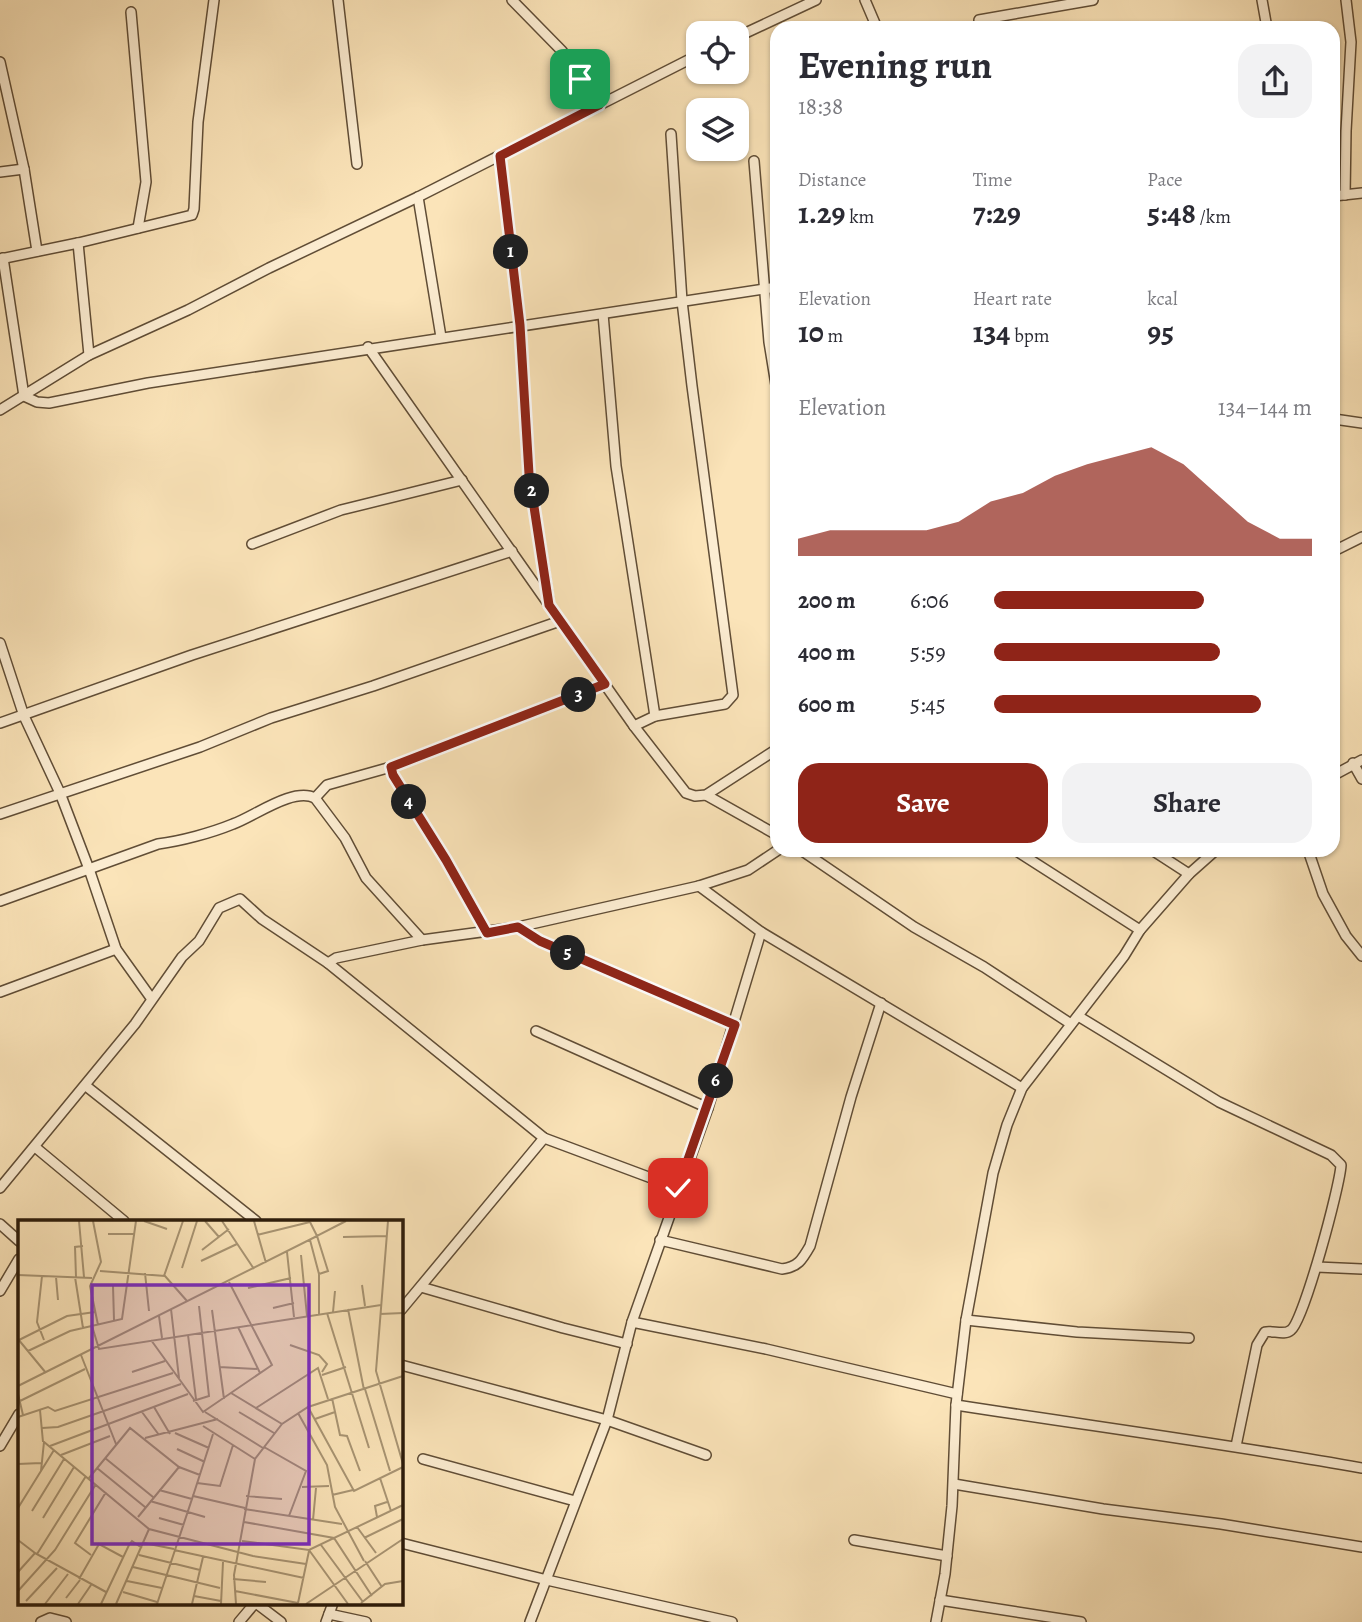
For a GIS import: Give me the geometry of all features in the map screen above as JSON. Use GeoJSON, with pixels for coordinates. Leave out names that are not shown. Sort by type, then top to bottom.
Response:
{"type":"FeatureCollection","features":[{"type":"Feature","properties":{"kind":"street"},"geometry":{"type":"LineString","coordinates":[[24,396],[2,258],[78,243],[192,215],[198,122],[214,0]]}},
{"type":"Feature","properties":{"kind":"street"},"geometry":{"type":"LineString","coordinates":[[338,0],[357,164]]}},
{"type":"Feature","properties":{"kind":"street"},"geometry":{"type":"LineString","coordinates":[[512,0],[562,51],[599,105]]}},
{"type":"Feature","properties":{"kind":"street"},"geometry":{"type":"LineString","coordinates":[[771,21],[816,0]]}},
{"type":"Feature","properties":{"kind":"street"},"geometry":{"type":"LineString","coordinates":[[865,0],[874,21]]}},
{"type":"Feature","properties":{"kind":"street"},"geometry":{"type":"LineString","coordinates":[[979,20],[1093,0]]}},
{"type":"Feature","properties":{"kind":"street"},"geometry":{"type":"LineString","coordinates":[[1262,0],[1266,21]]}},
{"type":"Feature","properties":{"kind":"street"},"geometry":{"type":"LineString","coordinates":[[1345,195],[1351,42],[1346,0]]}},
{"type":"Feature","properties":{"kind":"street"},"geometry":{"type":"LineString","coordinates":[[131,12],[146,181],[138,228]]}},
{"type":"Feature","properties":{"kind":"street"},"geometry":{"type":"LineString","coordinates":[[749,31],[770,22]]}},
{"type":"Feature","properties":{"kind":"street"},"geometry":{"type":"LineString","coordinates":[[0,411],[89,355],[188,310],[418,197],[686,61]]}},
{"type":"Feature","properties":{"kind":"street"},"geometry":{"type":"LineString","coordinates":[[0,62],[24,169],[37,251]]}},
{"type":"Feature","properties":{"kind":"street"},"geometry":{"type":"LineString","coordinates":[[634,726],[655,716],[724,704],[733,695],[710,537],[682,301],[671,134]]}},
{"type":"Feature","properties":{"kind":"street"},"geometry":{"type":"LineString","coordinates":[[500,156],[520,325],[529,474],[549,605]]}},
{"type":"Feature","properties":{"kind":"street"},"geometry":{"type":"LineString","coordinates":[[754,161],[770,348]]}},
{"type":"Feature","properties":{"kind":"street"},"geometry":{"type":"LineString","coordinates":[[0,172],[24,169]]}},
{"type":"Feature","properties":{"kind":"street"},"geometry":{"type":"LineString","coordinates":[[1340,196],[1362,193]]}},
{"type":"Feature","properties":{"kind":"street"},"geometry":{"type":"LineString","coordinates":[[418,197],[441,337]]}},
{"type":"Feature","properties":{"kind":"street"},"geometry":{"type":"LineString","coordinates":[[78,243],[89,355]]}},
{"type":"Feature","properties":{"kind":"street"},"geometry":{"type":"LineString","coordinates":[[24,396],[37,402],[59,402],[148,383],[770,288]]}},
{"type":"Feature","properties":{"kind":"street"},"geometry":{"type":"LineString","coordinates":[[603,314],[616,466],[655,716]]}},
{"type":"Feature","properties":{"kind":"street"},"geometry":{"type":"LineString","coordinates":[[368,348],[634,726],[686,793],[706,795],[770,754]]}},
{"type":"Feature","properties":{"kind":"street"},"geometry":{"type":"LineString","coordinates":[[1340,420],[1362,423]]}},
{"type":"Feature","properties":{"kind":"street"},"geometry":{"type":"LineString","coordinates":[[252,544],[341,510],[462,480]]}},
{"type":"Feature","properties":{"kind":"street"},"geometry":{"type":"LineString","coordinates":[[1340,548],[1362,537]]}},
{"type":"Feature","properties":{"kind":"street"},"geometry":{"type":"LineString","coordinates":[[0,723],[192,655],[512,551]]}},
{"type":"Feature","properties":{"kind":"street"},"geometry":{"type":"LineString","coordinates":[[0,814],[561,621]]}},
{"type":"Feature","properties":{"kind":"street"},"geometry":{"type":"LineString","coordinates":[[0,643],[24,716],[60,793],[116,949],[151,998]]}},
{"type":"Feature","properties":{"kind":"street"},"geometry":{"type":"LineString","coordinates":[[315,798],[327,785],[391,767],[605,684]]}},
{"type":"Feature","properties":{"kind":"street"},"geometry":{"type":"LineString","coordinates":[[1340,772],[1358,761],[1362,779]]}},
{"type":"Feature","properties":{"kind":"street"},"geometry":{"type":"LineString","coordinates":[[391,767],[393,775],[487,933]]}},
{"type":"Feature","properties":{"kind":"street"},"geometry":{"type":"LineString","coordinates":[[0,901],[158,844],[234,824],[301,794],[315,798],[345,838],[366,878],[422,940]]}},
{"type":"Feature","properties":{"kind":"street"},"geometry":{"type":"LineString","coordinates":[[706,795],[770,831]]}},
{"type":"Feature","properties":{"kind":"street"},"geometry":{"type":"LineString","coordinates":[[328,963],[336,958],[422,940],[518,927],[699,886],[748,870],[770,855]]}},
{"type":"Feature","properties":{"kind":"street"},"geometry":{"type":"LineString","coordinates":[[811,857],[914,928],[984,967],[1071,1024]]}},
{"type":"Feature","properties":{"kind":"street"},"geometry":{"type":"LineString","coordinates":[[1026,857],[1140,930]]}},
{"type":"Feature","properties":{"kind":"street"},"geometry":{"type":"LineString","coordinates":[[1163,857],[1189,874]]}},
{"type":"Feature","properties":{"kind":"street"},"geometry":{"type":"LineString","coordinates":[[936,1622],[947,1556],[954,1484],[956,1405],[966,1320],[993,1173],[1007,1125],[1022,1088],[1124,956],[1140,930],[1189,874],[1208,857]]}},
{"type":"Feature","properties":{"kind":"street"},"geometry":{"type":"LineString","coordinates":[[1310,857],[1323,894],[1346,936],[1362,956]]}},
{"type":"Feature","properties":{"kind":"street"},"geometry":{"type":"LineString","coordinates":[[699,886],[761,932],[1022,1088]]}},
{"type":"Feature","properties":{"kind":"street"},"geometry":{"type":"LineString","coordinates":[[0,1188],[135,1024],[182,957],[199,941],[219,908],[240,899],[262,919],[328,963],[544,1138],[678,1188]]}},
{"type":"Feature","properties":{"kind":"street"},"geometry":{"type":"LineString","coordinates":[[518,927],[553,947],[735,1025]]}},
{"type":"Feature","properties":{"kind":"street"},"geometry":{"type":"LineString","coordinates":[[530,1622],[607,1420],[632,1322],[708,1108],[761,932]]}},
{"type":"Feature","properties":{"kind":"street"},"geometry":{"type":"LineString","coordinates":[[0,992],[116,949]]}},
{"type":"Feature","properties":{"kind":"street"},"geometry":{"type":"LineString","coordinates":[[660,1240],[782,1269],[794,1268],[803,1260],[810,1246],[881,1003]]}},
{"type":"Feature","properties":{"kind":"street"},"geometry":{"type":"LineString","coordinates":[[1078,1016],[1219,1102],[1338,1159],[1341,1165],[1317,1267],[1294,1327],[1284,1333],[1265,1332],[1261,1337],[1236,1446]]}},
{"type":"Feature","properties":{"kind":"street"},"geometry":{"type":"LineString","coordinates":[[537,1031],[708,1108]]}},
{"type":"Feature","properties":{"kind":"street"},"geometry":{"type":"LineString","coordinates":[[86,1086],[255,1220]]}},
{"type":"Feature","properties":{"kind":"street"},"geometry":{"type":"LineString","coordinates":[[402,1309],[544,1138]]}},
{"type":"Feature","properties":{"kind":"street"},"geometry":{"type":"LineString","coordinates":[[35,1147],[123,1220]]}},
{"type":"Feature","properties":{"kind":"street"},"geometry":{"type":"LineString","coordinates":[[0,1224],[18,1240]]}},
{"type":"Feature","properties":{"kind":"street"},"geometry":{"type":"LineString","coordinates":[[0,1291],[18,1261]]}},
{"type":"Feature","properties":{"kind":"street"},"geometry":{"type":"LineString","coordinates":[[1317,1267],[1362,1269]]}},
{"type":"Feature","properties":{"kind":"street"},"geometry":{"type":"LineString","coordinates":[[421,1287],[627,1344]]}},
{"type":"Feature","properties":{"kind":"street"},"geometry":{"type":"LineString","coordinates":[[966,1320],[1077,1332],[1189,1338]]}},
{"type":"Feature","properties":{"kind":"street"},"geometry":{"type":"LineString","coordinates":[[632,1322],[766,1349],[957,1394]]}},
{"type":"Feature","properties":{"kind":"street"},"geometry":{"type":"LineString","coordinates":[[402,1365],[607,1420],[706,1455]]}},
{"type":"Feature","properties":{"kind":"street"},"geometry":{"type":"LineString","coordinates":[[956,1405],[1119,1431],[1236,1446],[1362,1468]]}},
{"type":"Feature","properties":{"kind":"street"},"geometry":{"type":"LineString","coordinates":[[0,1446],[18,1416]]}},
{"type":"Feature","properties":{"kind":"street"},"geometry":{"type":"LineString","coordinates":[[423,1459],[575,1501]]}},
{"type":"Feature","properties":{"kind":"street"},"geometry":{"type":"LineString","coordinates":[[954,1484],[1362,1547]]}},
{"type":"Feature","properties":{"kind":"street"},"geometry":{"type":"LineString","coordinates":[[854,1540],[947,1556]]}},
{"type":"Feature","properties":{"kind":"street"},"geometry":{"type":"LineString","coordinates":[[402,1543],[732,1622]]}},
{"type":"Feature","properties":{"kind":"street"},"geometry":{"type":"LineString","coordinates":[[940,1600],[1081,1622]]}},
{"type":"Feature","properties":{"kind":"street"},"geometry":{"type":"LineString","coordinates":[[239,1622],[254,1604]]}},
{"type":"Feature","properties":{"kind":"street"},"geometry":{"type":"LineString","coordinates":[[256,1604],[281,1622]]}},
{"type":"Feature","properties":{"kind":"street"},"geometry":{"type":"LineString","coordinates":[[41,1622],[50,1618],[66,1622]]}},
{"type":"Feature","properties":{"kind":"street"},"geometry":{"type":"LineString","coordinates":[[328,1618],[366,1622]]}},
{"type":"Feature","properties":{"kind":"route"},"geometry":{"type":"LineString","coordinates":[[580,79],[599,105],[500,156],[520,325],[529,474],[549,605],[605,684],[391,767],[393,775],[487,933],[518,927],[540,941],[735,1025],[678,1188]]}}]}
